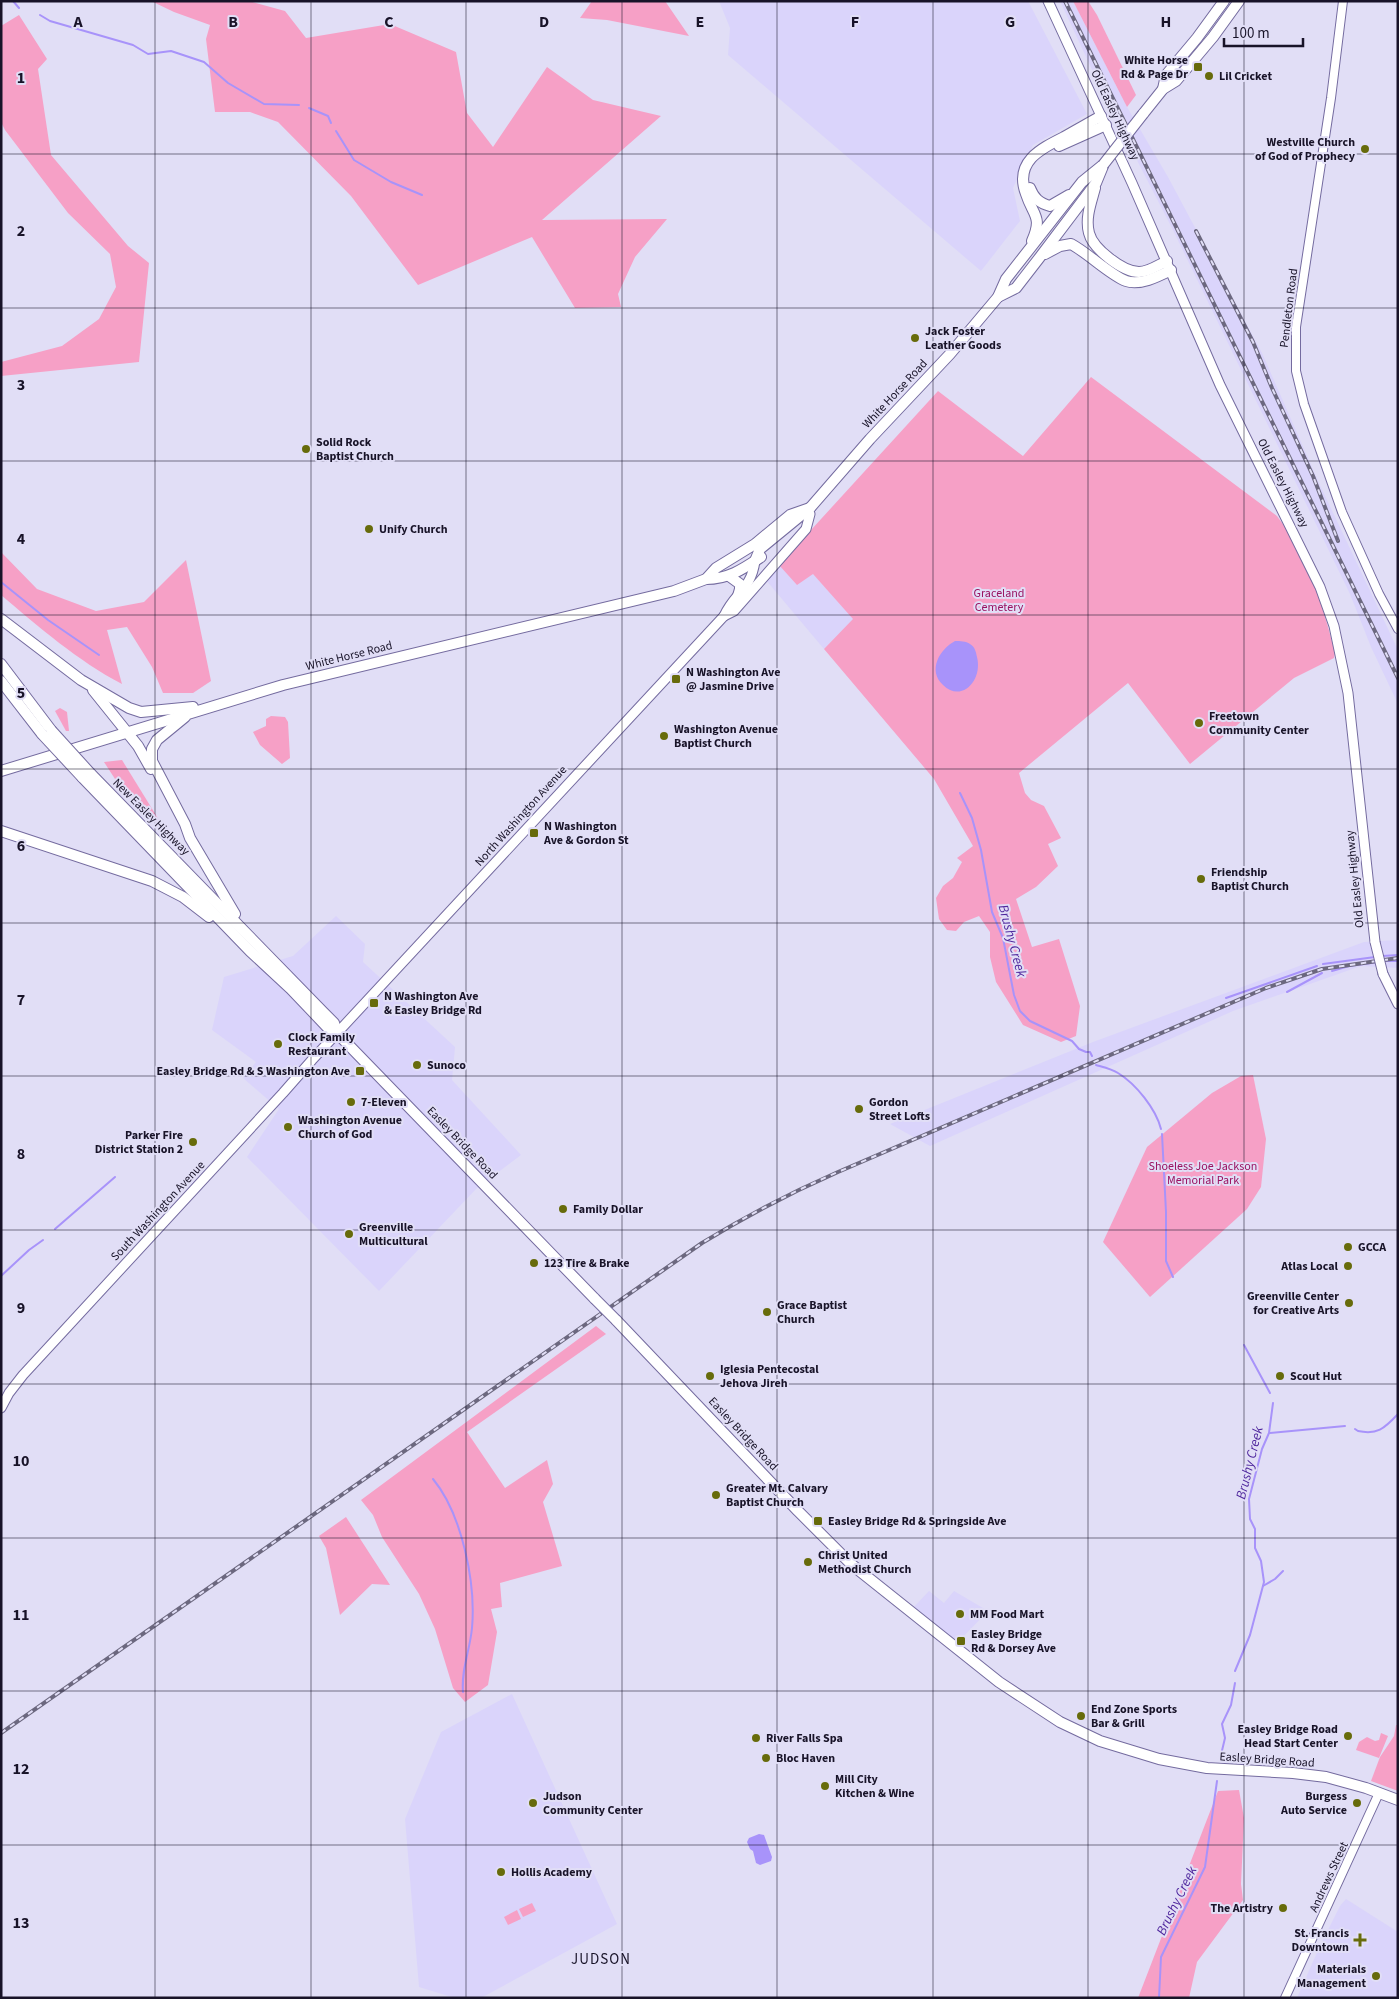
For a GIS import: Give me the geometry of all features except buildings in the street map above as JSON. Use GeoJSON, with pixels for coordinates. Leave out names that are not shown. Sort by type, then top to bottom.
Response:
{"type":"FeatureCollection","features":[{"type":"Feature","properties":{"kind":"highway","name":"White Horse Road"},"geometry":{"type":"LineString","coordinates":[[1163,89],[1166,75],[1201,34],[1224,1]]}},
{"type":"Feature","properties":{"kind":"highway","name":"White Horse Road"},"geometry":{"type":"LineString","coordinates":[[706,579],[716,568],[755,544],[790,515],[810,511],[870,439],[950,354],[998,297],[1006,279],[1082,182],[1103,165],[1163,89],[1176,81],[1213,37],[1239,1]]}},
{"type":"Feature","properties":{"kind":"highway"},"geometry":{"type":"LineString","coordinates":[[1082,182],[1060,201],[1050,206],[1042,204],[1034,198],[1028,178],[1032,167],[1044,153],[1104,121]]}},
{"type":"Feature","properties":{"kind":"highway"},"geometry":{"type":"LineString","coordinates":[[1027,252],[1035,236],[1038,220],[1025,194],[1023,181],[1025,168],[1030,158],[1039,150],[1104,121]]}},
{"type":"Feature","properties":{"kind":"highway","name":"White Horse Road"},"geometry":{"type":"LineString","coordinates":[[998,297],[1016,288],[1040,258],[1096,183],[1103,165]]}},
{"type":"Feature","properties":{"kind":"highway"},"geometry":{"type":"LineString","coordinates":[[1096,183],[1087,218],[1089,235],[1099,249],[1118,265],[1130,271],[1148,271],[1169,266]]}},
{"type":"Feature","properties":{"kind":"highway"},"geometry":{"type":"LineString","coordinates":[[1040,258],[1060,246],[1070,244],[1127,281],[1138,282],[1153,278],[1169,266]]}},
{"type":"Feature","properties":{"kind":"highway"},"geometry":{"type":"LineString","coordinates":[[755,561],[760,549],[810,511]]}},
{"type":"Feature","properties":{"kind":"highway","name":"White Horse Road"},"geometry":{"type":"LineString","coordinates":[[1,771],[212,706],[316,677],[674,592],[706,579],[721,579],[755,561]]}},
{"type":"Feature","properties":{"kind":"highway"},"geometry":{"type":"LineString","coordinates":[[729,576],[740,584],[738,596]]}},
{"type":"Feature","properties":{"kind":"highway"},"geometry":{"type":"LineString","coordinates":[[1,619],[87,683],[122,704],[141,712],[212,706]]}},
{"type":"Feature","properties":{"kind":"highway","name":"New Easley Highway"},"geometry":{"type":"LineString","coordinates":[[1,664],[46,732]]}},
{"type":"Feature","properties":{"kind":"highway","name":"New Easley Highway"},"geometry":{"type":"LineString","coordinates":[[1,681],[46,732],[258,959],[292,984]]}},
{"type":"Feature","properties":{"kind":"highway"},"geometry":{"type":"LineString","coordinates":[[87,683],[102,699],[138,746],[188,832]]}},
{"type":"Feature","properties":{"kind":"highway"},"geometry":{"type":"LineString","coordinates":[[189,713],[158,740],[151,755],[154,768],[228,904],[258,943]]}},
{"type":"Feature","properties":{"kind":"highway","name":"New Easley Highway"},"geometry":{"type":"LineString","coordinates":[[86,775],[258,943],[292,984]]}},
{"type":"Feature","properties":{"kind":"highway"},"geometry":{"type":"LineString","coordinates":[[2,831],[118,869],[162,886],[202,910],[244,949],[258,959]]}},
{"type":"Feature","properties":{"kind":"highway","name":"Easley Bridge Road"},"geometry":{"type":"LineString","coordinates":[[292,984],[329,1028],[337,1033],[851,1564],[1026,1702],[1060,1722],[1100,1741],[1151,1757],[1207,1768],[1304,1774],[1346,1782],[1398,1800]]}},
{"type":"Feature","properties":{"kind":"main road","name":"Old Easley Highway"},"geometry":{"type":"LineString","coordinates":[[1048,1],[1104,121],[1239,426],[1310,563],[1334,626],[1348,693],[1375,942],[1382,974],[1398,1004]]}},
{"type":"Feature","properties":{"kind":"main road","name":"North Washington Avenue"},"geometry":{"type":"LineString","coordinates":[[724,616],[734,611],[806,529],[810,511]]}},
{"type":"Feature","properties":{"kind":"main road","name":"North Washington Avenue"},"geometry":{"type":"LineString","coordinates":[[337,1033],[724,616],[729,606],[750,582],[755,561]]}},
{"type":"Feature","properties":{"kind":"main road","name":"South Washington Avenue"},"geometry":{"type":"LineString","coordinates":[[1,1408],[9,1393],[23,1375],[337,1033]]}},
{"type":"Feature","properties":{"kind":"street","name":"Pendleton Road"},"geometry":{"type":"LineString","coordinates":[[1343,1],[1333,82],[1296,327],[1295,357],[1304,404],[1339,505],[1379,594],[1398,629]]}},
{"type":"Feature","properties":{"kind":"street","name":"Andrews Street"},"geometry":{"type":"LineString","coordinates":[[1285,1998],[1380,1793]]}},
{"type":"Feature","properties":{"kind":"shaded area"},"geometry":{"type":"Polygon","coordinates":[[[719,1],[1028,1],[1087,114],[1033,145],[1013,188],[1020,221],[981,271],[728,55],[730,28],[719,1]]]}},
{"type":"Feature","properties":{"kind":"shaded area"},"geometry":{"type":"Polygon","coordinates":[[[1060,1],[1073,1],[1127,107],[1168,177],[1262,353],[1319,483],[1398,650],[1398,704],[1371,647],[1350,594],[1173,230],[1109,106],[1060,1]]]}},
{"type":"Feature","properties":{"kind":"shaded area"},"geometry":{"type":"Polygon","coordinates":[[[779,565],[813,574],[854,619],[824,649],[766,580],[779,565]]]}},
{"type":"Feature","properties":{"kind":"shaded area"},"geometry":{"type":"Polygon","coordinates":[[[955,641],[967,642],[973,647],[978,666],[974,681],[969,687],[957,692],[943,685],[936,673],[937,660],[940,654],[955,641]]]}},
{"type":"Feature","properties":{"kind":"shaded area"},"geometry":{"type":"Polygon","coordinates":[[[336,916],[365,944],[363,962],[455,1047],[452,1080],[521,1155],[476,1189],[379,1291],[247,1157],[279,1109],[243,1078],[256,1062],[212,1030],[224,977],[293,956],[336,916]]]}},
{"type":"Feature","properties":{"kind":"shaded area"},"geometry":{"type":"Polygon","coordinates":[[[1398,940],[1398,968],[1361,966],[1233,1011],[930,1146],[890,1124],[1093,1042],[1364,942],[1398,940]]]}},
{"type":"Feature","properties":{"kind":"shaded area"},"geometry":{"type":"Polygon","coordinates":[[[929,1591],[944,1603],[954,1591],[988,1611],[958,1642],[914,1607],[929,1591]]]}},
{"type":"Feature","properties":{"kind":"shaded area","name":"Hollis Academy"},"geometry":{"type":"Polygon","coordinates":[[[512,1694],[617,1924],[481,1998],[455,1998],[419,1987],[405,1819],[441,1732],[512,1694]]]}},
{"type":"Feature","properties":{"kind":"shaded area"},"geometry":{"type":"Polygon","coordinates":[[[759,1834],[764,1835],[772,1857],[771,1861],[760,1865],[756,1863],[753,1851],[747,1842],[749,1838],[759,1834]]]}},
{"type":"Feature","properties":{"kind":"shaded area","name":"St. Francis Downtown"},"geometry":{"type":"Polygon","coordinates":[[[1346,1899],[1398,1932],[1398,1998],[1297,1998],[1319,1948],[1340,1906],[1346,1899]]]}},
{"type":"Feature","properties":{"kind":"green space"},"geometry":{"type":"Polygon","coordinates":[[[151,1],[249,1],[285,11],[306,38],[390,24],[456,52],[467,113],[493,147],[547,67],[593,100],[661,116],[542,220],[667,219],[635,257],[618,294],[621,307],[575,308],[532,237],[418,285],[351,196],[278,122],[250,112],[215,112],[206,39],[210,25],[174,12],[151,1]]]}},
{"type":"Feature","properties":{"kind":"green space"},"geometry":{"type":"Polygon","coordinates":[[[592,1],[665,1],[689,36],[607,20],[580,18],[592,1]]]}},
{"type":"Feature","properties":{"kind":"green space"},"geometry":{"type":"Polygon","coordinates":[[[1073,1],[1088,1],[1097,15],[1136,95],[1127,107],[1073,1]]]}},
{"type":"Feature","properties":{"kind":"green space"},"geometry":{"type":"Polygon","coordinates":[[[19,15],[47,59],[38,69],[51,155],[128,246],[149,263],[139,362],[1,376],[1,362],[62,346],[99,319],[116,287],[110,254],[68,213],[5,130],[1,122],[1,26],[19,15]]]}},
{"type":"Feature","properties":{"kind":"green space","name":"Graceland Cemetery"},"geometry":{"type":"Polygon","coordinates":[[[1091,377],[1277,516],[1297,547],[1313,581],[1335,653],[1334,658],[1294,678],[1190,764],[1128,683],[1019,773],[1025,793],[1031,800],[1044,806],[1061,838],[1048,844],[1058,866],[1036,887],[1016,899],[1032,947],[1059,939],[1080,1006],[1076,1036],[1061,1042],[1023,1025],[996,982],[990,957],[990,932],[979,916],[964,922],[956,931],[947,930],[939,919],[936,898],[943,886],[953,878],[962,862],[957,858],[973,846],[934,779],[824,649],[853,619],[813,574],[797,585],[779,565],[938,391],[1023,456],[1091,377]]]}},
{"type":"Feature","properties":{"kind":"green space"},"geometry":{"type":"Polygon","coordinates":[[[1,552],[37,589],[96,611],[144,602],[186,560],[211,681],[193,693],[163,693],[152,667],[127,627],[107,630],[122,684],[106,675],[59,643],[1,595],[1,552]]]}},
{"type":"Feature","properties":{"kind":"green space"},"geometry":{"type":"Polygon","coordinates":[[[60,708],[67,712],[69,731],[66,731],[55,711],[60,708]]]}},
{"type":"Feature","properties":{"kind":"green space"},"geometry":{"type":"Polygon","coordinates":[[[271,716],[285,717],[288,722],[290,758],[282,764],[260,745],[253,732],[266,726],[266,719],[271,716]]]}},
{"type":"Feature","properties":{"kind":"green space"},"geometry":{"type":"Polygon","coordinates":[[[122,760],[167,833],[117,782],[104,762],[122,760]]]}},
{"type":"Feature","properties":{"kind":"green space","name":"Shoeless Joe Jackson Memorial Park"},"geometry":{"type":"Polygon","coordinates":[[[1253,1075],[1266,1139],[1261,1187],[1247,1209],[1150,1297],[1103,1242],[1147,1147],[1212,1093],[1241,1076],[1253,1075]]]}},
{"type":"Feature","properties":{"kind":"green space"},"geometry":{"type":"Polygon","coordinates":[[[596,1326],[606,1334],[467,1432],[505,1488],[547,1460],[553,1484],[543,1502],[562,1566],[500,1583],[502,1607],[491,1609],[497,1632],[488,1685],[465,1702],[453,1688],[435,1629],[419,1594],[382,1537],[373,1515],[361,1500],[596,1326]]]}},
{"type":"Feature","properties":{"kind":"green space"},"geometry":{"type":"Polygon","coordinates":[[[346,1517],[390,1585],[372,1584],[340,1615],[326,1548],[319,1536],[346,1517]]]}},
{"type":"Feature","properties":{"kind":"green space"},"geometry":{"type":"Polygon","coordinates":[[[1396,1725],[1398,1725],[1398,1791],[1371,1781],[1380,1757],[1394,1736],[1396,1725]]]}},
{"type":"Feature","properties":{"kind":"green space"},"geometry":{"type":"Polygon","coordinates":[[[1381,1733],[1388,1736],[1379,1758],[1356,1750],[1359,1742],[1367,1737],[1375,1741],[1379,1740],[1381,1733]]]}},
{"type":"Feature","properties":{"kind":"green space"},"geometry":{"type":"Polygon","coordinates":[[[1239,1790],[1244,1818],[1241,1884],[1243,1900],[1197,1962],[1189,1998],[1138,1998],[1218,1791],[1239,1790]]]}},
{"type":"Feature","properties":{"kind":"green space"},"geometry":{"type":"Polygon","coordinates":[[[532,1903],[536,1911],[523,1917],[519,1909],[532,1903]]]}},
{"type":"Feature","properties":{"kind":"green space"},"geometry":{"type":"Polygon","coordinates":[[[517,1910],[521,1919],[508,1925],[504,1917],[517,1910]]]}},
{"type":"Feature","properties":{"kind":"waterway"},"geometry":{"type":"LineString","coordinates":[[13,1],[19,8]]}},
{"type":"Feature","properties":{"kind":"waterway"},"geometry":{"type":"LineString","coordinates":[[40,15],[50,21],[133,45],[148,54],[171,51],[204,62],[228,83],[264,104],[299,105]]}},
{"type":"Feature","properties":{"kind":"waterway"},"geometry":{"type":"LineString","coordinates":[[309,108],[328,116],[331,123]]}},
{"type":"Feature","properties":{"kind":"waterway"},"geometry":{"type":"LineString","coordinates":[[336,131],[354,160],[391,182],[422,195]]}},
{"type":"Feature","properties":{"kind":"waterway"},"geometry":{"type":"LineString","coordinates":[[1,582],[48,620],[99,655]]}},
{"type":"Feature","properties":{"kind":"waterway","name":"Brushy Creek"},"geometry":{"type":"LineString","coordinates":[[960,793],[972,818],[981,850],[992,912],[1003,938],[1014,995],[1020,1011],[1030,1021],[1072,1041],[1079,1049],[1090,1052],[1092,1056]]}},
{"type":"Feature","properties":{"kind":"waterway"},"geometry":{"type":"LineString","coordinates":[[1383,956],[1398,955]]}},
{"type":"Feature","properties":{"kind":"waterway"},"geometry":{"type":"LineString","coordinates":[[1323,964],[1375,957]]}},
{"type":"Feature","properties":{"kind":"waterway"},"geometry":{"type":"LineString","coordinates":[[1383,961],[1398,961]]}},
{"type":"Feature","properties":{"kind":"waterway"},"geometry":{"type":"LineString","coordinates":[[1332,971],[1349,966],[1378,962]]}},
{"type":"Feature","properties":{"kind":"waterway"},"geometry":{"type":"LineString","coordinates":[[1226,998],[1317,966]]}},
{"type":"Feature","properties":{"kind":"waterway"},"geometry":{"type":"LineString","coordinates":[[1287,992],[1322,973]]}},
{"type":"Feature","properties":{"kind":"waterway","name":"Brushy Creek"},"geometry":{"type":"LineString","coordinates":[[1096,1065],[1116,1072],[1132,1084],[1150,1105],[1161,1129]]}},
{"type":"Feature","properties":{"kind":"waterway","name":"Brushy Creek"},"geometry":{"type":"LineString","coordinates":[[1162,1134],[1166,1212],[1166,1261],[1173,1277]]}},
{"type":"Feature","properties":{"kind":"waterway"},"geometry":{"type":"LineString","coordinates":[[55,1229],[115,1177]]}},
{"type":"Feature","properties":{"kind":"waterway"},"geometry":{"type":"LineString","coordinates":[[1,1276],[29,1250],[43,1240]]}},
{"type":"Feature","properties":{"kind":"waterway","name":"Brushy Creek"},"geometry":{"type":"LineString","coordinates":[[1244,1345],[1270,1393]]}},
{"type":"Feature","properties":{"kind":"waterway","name":"Brushy Creek"},"geometry":{"type":"LineString","coordinates":[[1235,1671],[1250,1635],[1264,1582],[1261,1561],[1255,1548],[1255,1529],[1250,1519],[1249,1499],[1262,1449],[1269,1433],[1273,1403]]}},
{"type":"Feature","properties":{"kind":"waterway"},"geometry":{"type":"LineString","coordinates":[[1355,1429],[1365,1432],[1380,1430],[1398,1414]]}},
{"type":"Feature","properties":{"kind":"waterway"},"geometry":{"type":"LineString","coordinates":[[1270,1433],[1345,1426]]}},
{"type":"Feature","properties":{"kind":"waterway"},"geometry":{"type":"LineString","coordinates":[[433,1479],[452,1511],[459,1530],[465,1550],[472,1591],[472,1628],[463,1676],[463,1692]]}},
{"type":"Feature","properties":{"kind":"waterway"},"geometry":{"type":"LineString","coordinates":[[1263,1586],[1275,1579],[1283,1571]]}},
{"type":"Feature","properties":{"kind":"waterway","name":"Brushy Creek"},"geometry":{"type":"LineString","coordinates":[[1220,1759],[1225,1738],[1222,1724],[1231,1705],[1235,1683]]}},
{"type":"Feature","properties":{"kind":"waterway","name":"Brushy Creek"},"geometry":{"type":"LineString","coordinates":[[1159,1998],[1161,1957],[1205,1867],[1217,1781]]}},
{"type":"Feature","properties":{"kind":"railway"},"geometry":{"type":"LineString","coordinates":[[1065,1],[1398,678]]}},
{"type":"Feature","properties":{"kind":"railway"},"geometry":{"type":"LineString","coordinates":[[1196,231],[1253,342],[1313,476],[1338,541]]}},
{"type":"Feature","properties":{"kind":"railway"},"geometry":{"type":"LineString","coordinates":[[1,1733],[702,1243],[752,1214],[838,1172],[1266,988],[1322,969],[1398,958]]}},
{"type":"Feature","properties":{"kind":"place","name":"White Horse Rd & Page Dr"},"geometry":{"type":"Point","coordinates":[1198,67]}},
{"type":"Feature","properties":{"kind":"place","name":"Lil Cricket"},"geometry":{"type":"Point","coordinates":[1209,76]}},
{"type":"Feature","properties":{"kind":"place","name":"Westville Church of God of Prophecy"},"geometry":{"type":"Point","coordinates":[1365,149]}},
{"type":"Feature","properties":{"kind":"place","name":"Jack Foster Leather Goods"},"geometry":{"type":"Point","coordinates":[915,338]}},
{"type":"Feature","properties":{"kind":"place","name":"Solid Rock Baptist Church"},"geometry":{"type":"Point","coordinates":[306,449]}},
{"type":"Feature","properties":{"kind":"place","name":"Unify Church"},"geometry":{"type":"Point","coordinates":[369,529]}},
{"type":"Feature","properties":{"kind":"place","name":"N Washington Ave @ Jasmine Drive"},"geometry":{"type":"Point","coordinates":[676,679]}},
{"type":"Feature","properties":{"kind":"place","name":"Freetown Community Center"},"geometry":{"type":"Point","coordinates":[1199,723]}},
{"type":"Feature","properties":{"kind":"place","name":"Washington Avenue Baptist Church"},"geometry":{"type":"Point","coordinates":[664,736]}},
{"type":"Feature","properties":{"kind":"place","name":"N Washington Ave & Gordon St"},"geometry":{"type":"Point","coordinates":[534,833]}},
{"type":"Feature","properties":{"kind":"place","name":"Friendship Baptist Church"},"geometry":{"type":"Point","coordinates":[1201,879]}},
{"type":"Feature","properties":{"kind":"place","name":"N Washington Ave & Easley Bridge Rd"},"geometry":{"type":"Point","coordinates":[374,1003]}},
{"type":"Feature","properties":{"kind":"place","name":"Clock Family Restaurant"},"geometry":{"type":"Point","coordinates":[278,1044]}},
{"type":"Feature","properties":{"kind":"place","name":"Sunoco"},"geometry":{"type":"Point","coordinates":[417,1065]}},
{"type":"Feature","properties":{"kind":"place","name":"Easley Bridge Rd & S Washington Ave"},"geometry":{"type":"Point","coordinates":[360,1071]}},
{"type":"Feature","properties":{"kind":"place","name":"7-Eleven"},"geometry":{"type":"Point","coordinates":[351,1102]}},
{"type":"Feature","properties":{"kind":"place","name":"Gordon Street Lofts"},"geometry":{"type":"Point","coordinates":[859,1109]}},
{"type":"Feature","properties":{"kind":"place","name":"Washington Avenue Church of God"},"geometry":{"type":"Point","coordinates":[288,1127]}},
{"type":"Feature","properties":{"kind":"place","name":"Parker Fire District Station 2"},"geometry":{"type":"Point","coordinates":[193,1142]}},
{"type":"Feature","properties":{"kind":"place","name":"Family Dollar"},"geometry":{"type":"Point","coordinates":[563,1209]}},
{"type":"Feature","properties":{"kind":"place","name":"Greenville Multicultural"},"geometry":{"type":"Point","coordinates":[349,1234]}},
{"type":"Feature","properties":{"kind":"place","name":"GCCA"},"geometry":{"type":"Point","coordinates":[1348,1247]}},
{"type":"Feature","properties":{"kind":"place","name":"123 Tire & Brake"},"geometry":{"type":"Point","coordinates":[534,1263]}},
{"type":"Feature","properties":{"kind":"place","name":"Atlas Local"},"geometry":{"type":"Point","coordinates":[1348,1266]}},
{"type":"Feature","properties":{"kind":"place","name":"Greenville Center for Creative Arts"},"geometry":{"type":"Point","coordinates":[1349,1303]}},
{"type":"Feature","properties":{"kind":"place","name":"Grace Baptist Church"},"geometry":{"type":"Point","coordinates":[767,1312]}},
{"type":"Feature","properties":{"kind":"place","name":"Iglesia Pentecostal Jehova Jireh"},"geometry":{"type":"Point","coordinates":[710,1376]}},
{"type":"Feature","properties":{"kind":"place","name":"Scout Hut"},"geometry":{"type":"Point","coordinates":[1280,1376]}},
{"type":"Feature","properties":{"kind":"place","name":"Greater Mt. Calvary Baptist Church"},"geometry":{"type":"Point","coordinates":[716,1495]}},
{"type":"Feature","properties":{"kind":"place","name":"Easley Bridge Rd & Springside Ave"},"geometry":{"type":"Point","coordinates":[818,1521]}},
{"type":"Feature","properties":{"kind":"place","name":"Christ United Methodist Church"},"geometry":{"type":"Point","coordinates":[808,1562]}},
{"type":"Feature","properties":{"kind":"place","name":"MM Food Mart"},"geometry":{"type":"Point","coordinates":[960,1614]}},
{"type":"Feature","properties":{"kind":"place","name":"Easley Bridge Rd & Dorsey Ave"},"geometry":{"type":"Point","coordinates":[961,1641]}},
{"type":"Feature","properties":{"kind":"place","name":"End Zone Sports Bar & Grill"},"geometry":{"type":"Point","coordinates":[1081,1716]}},
{"type":"Feature","properties":{"kind":"place","name":"Easley Bridge Road Head Start Center"},"geometry":{"type":"Point","coordinates":[1348,1736]}},
{"type":"Feature","properties":{"kind":"place","name":"River Falls Spa"},"geometry":{"type":"Point","coordinates":[756,1738]}},
{"type":"Feature","properties":{"kind":"place","name":"Bloc Haven"},"geometry":{"type":"Point","coordinates":[766,1758]}},
{"type":"Feature","properties":{"kind":"place","name":"Mill City Kitchen & Wine"},"geometry":{"type":"Point","coordinates":[825,1786]}},
{"type":"Feature","properties":{"kind":"place","name":"Judson Community Center"},"geometry":{"type":"Point","coordinates":[533,1803]}},
{"type":"Feature","properties":{"kind":"place","name":"Burgess Auto Service"},"geometry":{"type":"Point","coordinates":[1357,1803]}},
{"type":"Feature","properties":{"kind":"place","name":"Hollis Academy"},"geometry":{"type":"Point","coordinates":[501,1872]}},
{"type":"Feature","properties":{"kind":"place","name":"The Artistry"},"geometry":{"type":"Point","coordinates":[1283,1908]}},
{"type":"Feature","properties":{"kind":"place","name":"St. Francis Downtown"},"geometry":{"type":"Point","coordinates":[1360,1940]}},
{"type":"Feature","properties":{"kind":"place","name":"Materials Management"},"geometry":{"type":"Point","coordinates":[1376,1976]}},
{"type":"Feature","properties":{"kind":"district","name":"JUDSON"},"geometry":{"type":"Point","coordinates":[601,1959]}}]}
